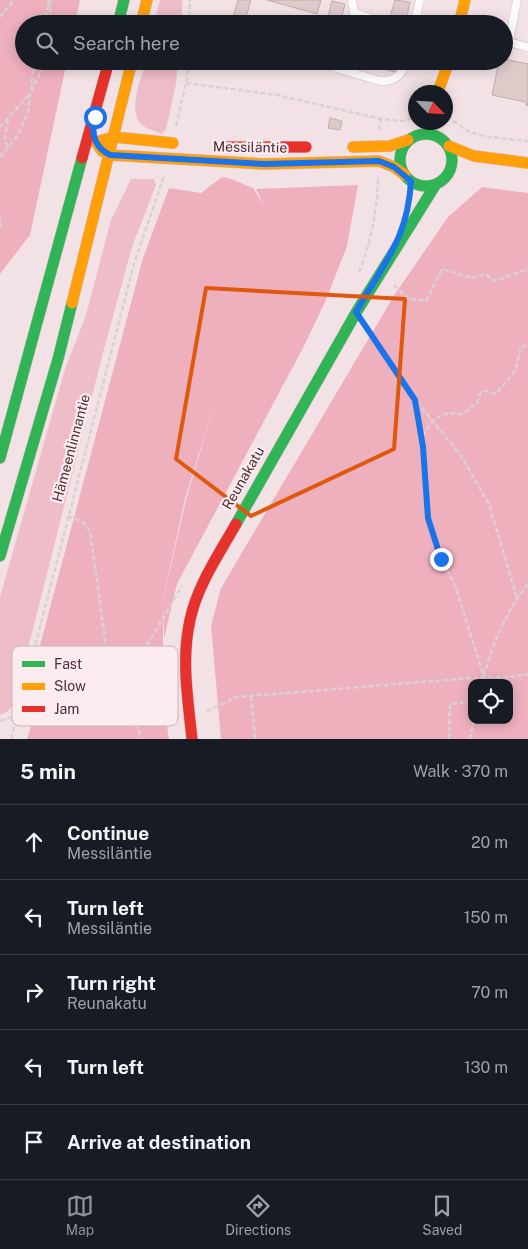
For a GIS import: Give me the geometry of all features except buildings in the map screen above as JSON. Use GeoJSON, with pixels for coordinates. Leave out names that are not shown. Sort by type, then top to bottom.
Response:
{"type":"FeatureCollection","features":[{"type":"Feature","properties":{"kind":"street"},"geometry":{"type":"LineString","coordinates":[[120,15],[124,0]]}},
{"type":"Feature","properties":{"kind":"street"},"geometry":{"type":"LineString","coordinates":[[143,15],[147,0]]}},
{"type":"Feature","properties":{"kind":"street"},"geometry":{"type":"LineString","coordinates":[[462,15],[466,0]]}},
{"type":"Feature","properties":{"kind":"street"},"geometry":{"type":"LineString","coordinates":[[0,458],[107,70]]}},
{"type":"Feature","properties":{"kind":"street"},"geometry":{"type":"LineString","coordinates":[[0,556],[58,358],[130,70]]}},
{"type":"Feature","properties":{"kind":"street"},"geometry":{"type":"LineString","coordinates":[[441,85],[446,70]]}},
{"type":"Feature","properties":{"kind":"street"},"geometry":{"type":"LineString","coordinates":[[444,78],[444,85]]}},
{"type":"Feature","properties":{"kind":"street"},"geometry":{"type":"LineString","coordinates":[[92,128],[96,142],[102,151],[110,155]]}},
{"type":"Feature","properties":{"kind":"street"},"geometry":{"type":"LineString","coordinates":[[419,130],[404,146],[400,161],[408,178],[427,186],[461,172]]}},
{"type":"Feature","properties":{"kind":"street"},"geometry":{"type":"LineString","coordinates":[[440,182],[452,163],[445,130]]}},
{"type":"Feature","properties":{"kind":"street"},"geometry":{"type":"LineString","coordinates":[[340,147],[398,145],[412,138],[431,134],[474,156],[522,162]]}},
{"type":"Feature","properties":{"kind":"street"},"geometry":{"type":"LineString","coordinates":[[84,152],[96,142],[114,137],[187,144]]}},
{"type":"Feature","properties":{"kind":"street","name":"Messiläntie"},"geometry":{"type":"LineString","coordinates":[[216,147],[321,147]]}},
{"type":"Feature","properties":{"kind":"street","name":"Messiläntie"},"geometry":{"type":"LineString","coordinates":[[110,155],[264,164],[379,161],[394,167],[408,178]]}},
{"type":"Feature","properties":{"kind":"street"},"geometry":{"type":"LineString","coordinates":[[474,169],[522,162]]}},
{"type":"Feature","properties":{"kind":"street","name":"Reunakatu"},"geometry":{"type":"LineString","coordinates":[[393,252],[403,230],[410,200],[408,178]]}},
{"type":"Feature","properties":{"kind":"street","name":"Reunakatu"},"geometry":{"type":"LineString","coordinates":[[192,739],[186,681],[186,647],[190,619],[198,596],[222,544],[356,312],[440,182]]}},
{"type":"Feature","properties":{"kind":"lane"},"geometry":{"type":"LineString","coordinates":[[352,0],[354,12],[363,15]]}},
{"type":"Feature","properties":{"kind":"lane"},"geometry":{"type":"LineString","coordinates":[[416,15],[420,0]]}},
{"type":"Feature","properties":{"kind":"lane"},"geometry":{"type":"LineString","coordinates":[[513,15],[517,0]]}},
{"type":"Feature","properties":{"kind":"lane"},"geometry":{"type":"LineString","coordinates":[[513,43],[528,47]]}},
{"type":"Feature","properties":{"kind":"lane"},"geometry":{"type":"LineString","coordinates":[[345,70],[385,81],[397,78],[402,70]]}},
{"type":"Feature","properties":{"kind":"path"},"geometry":{"type":"LineString","coordinates":[[0,16],[14,0]]}},
{"type":"Feature","properties":{"kind":"path"},"geometry":{"type":"LineString","coordinates":[[189,15],[190,0]]}},
{"type":"Feature","properties":{"kind":"path"},"geometry":{"type":"LineString","coordinates":[[45,15],[50,1]]}},
{"type":"Feature","properties":{"kind":"path"},"geometry":{"type":"LineString","coordinates":[[50,1],[52,15]]}},
{"type":"Feature","properties":{"kind":"path"},"geometry":{"type":"LineString","coordinates":[[0,157],[17,136],[28,113],[33,70]]}},
{"type":"Feature","properties":{"kind":"path"},"geometry":{"type":"LineString","coordinates":[[0,127],[30,93],[42,70]]}},
{"type":"Feature","properties":{"kind":"path"},"geometry":{"type":"LineString","coordinates":[[176,127],[187,70]]}},
{"type":"Feature","properties":{"kind":"path"},"geometry":{"type":"LineString","coordinates":[[186,83],[277,95],[381,119],[408,119]]}},
{"type":"Feature","properties":{"kind":"path"},"geometry":{"type":"LineString","coordinates":[[8,119],[5,137],[8,148]]}},
{"type":"Feature","properties":{"kind":"path"},"geometry":{"type":"LineString","coordinates":[[379,147],[381,119]]}},
{"type":"Feature","properties":{"kind":"path"},"geometry":{"type":"LineString","coordinates":[[453,121],[456,121],[473,133],[528,141]]}},
{"type":"Feature","properties":{"kind":"path"},"geometry":{"type":"LineString","coordinates":[[356,279],[367,251],[376,212],[379,161]]}},
{"type":"Feature","properties":{"kind":"path","name":"Hämeenlinnantie"},"geometry":{"type":"LineString","coordinates":[[34,646],[134,264],[165,175]]}},
{"type":"Feature","properties":{"kind":"path"},"geometry":{"type":"LineString","coordinates":[[0,215],[0,227]]}},
{"type":"Feature","properties":{"kind":"path"},"geometry":{"type":"LineString","coordinates":[[381,272],[407,298],[426,301],[442,269],[472,278],[486,274],[495,280],[528,269]]}},
{"type":"Feature","properties":{"kind":"path"},"geometry":{"type":"LineString","coordinates":[[356,312],[415,400],[460,454],[489,504],[517,598]]}},
{"type":"Feature","properties":{"kind":"path"},"geometry":{"type":"LineString","coordinates":[[422,437],[433,421],[443,414],[463,414],[477,403],[481,392],[487,391],[496,394],[515,371],[521,348],[528,344]]}},
{"type":"Feature","properties":{"kind":"path"},"geometry":{"type":"LineString","coordinates":[[415,400],[422,437],[428,518],[441,559],[454,585],[484,676]]}},
{"type":"Feature","properties":{"kind":"path"},"geometry":{"type":"LineString","coordinates":[[68,516],[83,522],[90,531],[106,646]]}},
{"type":"Feature","properties":{"kind":"path"},"geometry":{"type":"LineString","coordinates":[[483,679],[506,618],[517,598],[528,584]]}},
{"type":"Feature","properties":{"kind":"path"},"geometry":{"type":"LineString","coordinates":[[147,646],[182,586]]}},
{"type":"Feature","properties":{"kind":"path"},"geometry":{"type":"LineString","coordinates":[[205,712],[238,697],[251,695],[484,676],[510,677],[528,674]]}},
{"type":"Feature","properties":{"kind":"path"},"geometry":{"type":"LineString","coordinates":[[251,695],[255,739]]}},
{"type":"Feature","properties":{"kind":"path"},"geometry":{"type":"LineString","coordinates":[[450,739],[450,704],[468,702]]}},
{"type":"Feature","properties":{"kind":"path"},"geometry":{"type":"LineString","coordinates":[[0,721],[12,717]]}},
{"type":"Feature","properties":{"kind":"path"},"geometry":{"type":"LineString","coordinates":[[470,739],[473,724]]}},
{"type":"Feature","properties":{"kind":"path","name":"Hämeenlinnantie"},"geometry":{"type":"LineString","coordinates":[[11,739],[14,726]]}},
{"type":"Feature","properties":{"kind":"path"},"geometry":{"type":"LineString","coordinates":[[137,726],[142,739]]}},
{"type":"Feature","properties":{"kind":"highlighted area"},"geometry":{"type":"Polygon","coordinates":[[[206,288],[405,299],[394,449],[251,516],[176,459],[206,288]]]}},
{"type":"Feature","properties":{"kind":"shaded area"},"geometry":{"type":"Polygon","coordinates":[[[0,0],[80,0],[77,15],[15,15],[15,70],[65,70],[30,235],[0,274],[0,0]]]}},
{"type":"Feature","properties":{"kind":"shaded area"},"geometry":{"type":"Polygon","coordinates":[[[160,0],[182,0],[182,15],[156,15],[160,0]]]}},
{"type":"Feature","properties":{"kind":"shaded area"},"geometry":{"type":"Polygon","coordinates":[[[144,70],[177,70],[166,129],[162,134],[144,126],[137,117],[135,101],[144,70]]]}},
{"type":"Feature","properties":{"kind":"shaded area"},"geometry":{"type":"Polygon","coordinates":[[[222,177],[253,188],[264,206],[256,189],[358,185],[347,246],[326,300],[304,346],[177,584],[164,638],[163,600],[163,646],[40,646],[143,258],[169,188],[201,193],[222,177]],[[213,408],[185,499],[163,600],[186,500],[213,408]]]}},
{"type":"Feature","properties":{"kind":"shaded area"},"geometry":{"type":"Polygon","coordinates":[[[131,179],[154,179],[156,185],[132,247],[104,349],[29,646],[12,646],[12,705],[10,709],[0,715],[0,597],[65,369],[86,315],[111,220],[131,179]]]}},
{"type":"Feature","properties":{"kind":"shaded area"},"geometry":{"type":"Polygon","coordinates":[[[482,187],[528,193],[528,739],[221,739],[211,626],[221,588],[395,294],[448,217],[482,187]]]}},
{"type":"Feature","properties":{"kind":"shaded area"},"geometry":{"type":"Polygon","coordinates":[[[31,726],[167,726],[169,739],[27,739],[31,726]]]}},
{"type":"Feature","properties":{"kind":"traffic: fast"},"geometry":{"type":"LineString","coordinates":[[120,15],[124,0]]}},
{"type":"Feature","properties":{"kind":"traffic: fast"},"geometry":{"type":"LineString","coordinates":[[421,134],[431,134],[445,141],[452,155],[452,160],[452,165],[445,179],[431,186],[421,186],[411,182],[404,175],[400,165],[400,155],[404,145],[411,138],[421,134]]}},
{"type":"Feature","properties":{"kind":"traffic: fast"},"geometry":{"type":"LineString","coordinates":[[0,458],[82,158]]}},
{"type":"Feature","properties":{"kind":"traffic: fast"},"geometry":{"type":"LineString","coordinates":[[236,524],[357,311],[436,184]]}},
{"type":"Feature","properties":{"kind":"traffic: fast"},"geometry":{"type":"LineString","coordinates":[[0,556],[58,359],[72,303]]}},
{"type":"Feature","properties":{"kind":"traffic: slow"},"geometry":{"type":"LineString","coordinates":[[143,15],[147,0]]}},
{"type":"Feature","properties":{"kind":"traffic: slow"},"geometry":{"type":"LineString","coordinates":[[461,15],[465,0]]}},
{"type":"Feature","properties":{"kind":"traffic: slow"},"geometry":{"type":"LineString","coordinates":[[72,303],[130,70]]}},
{"type":"Feature","properties":{"kind":"traffic: slow"},"geometry":{"type":"LineString","coordinates":[[440,85],[446,70]]}},
{"type":"Feature","properties":{"kind":"traffic: slow"},"geometry":{"type":"LineString","coordinates":[[96,142],[114,137],[173,143]]}},
{"type":"Feature","properties":{"kind":"traffic: slow"},"geometry":{"type":"LineString","coordinates":[[353,147],[390,146],[408,140]]}},
{"type":"Feature","properties":{"kind":"traffic: slow"},"geometry":{"type":"LineString","coordinates":[[96,142],[102,151],[110,155],[264,164],[379,161],[394,167],[405,175]]}},
{"type":"Feature","properties":{"kind":"traffic: slow"},"geometry":{"type":"LineString","coordinates":[[449,146],[474,156],[528,163]]}},
{"type":"Feature","properties":{"kind":"traffic: jam"},"geometry":{"type":"LineString","coordinates":[[82,158],[106,70]]}},
{"type":"Feature","properties":{"kind":"traffic: jam"},"geometry":{"type":"LineString","coordinates":[[225,147],[306,147]]}},
{"type":"Feature","properties":{"kind":"traffic: jam"},"geometry":{"type":"LineString","coordinates":[[192,739],[186,665],[187,635],[190,620],[203,583],[236,524]]}},
{"type":"Feature","properties":{"kind":"route"},"geometry":{"type":"LineString","coordinates":[[95,117],[92,128],[96,142],[102,151],[110,155],[264,164],[359,160],[379,161],[394,167],[411,181],[411,197],[403,230],[393,252],[356,312],[415,400],[423,447],[428,518],[441,559]]}}]}
